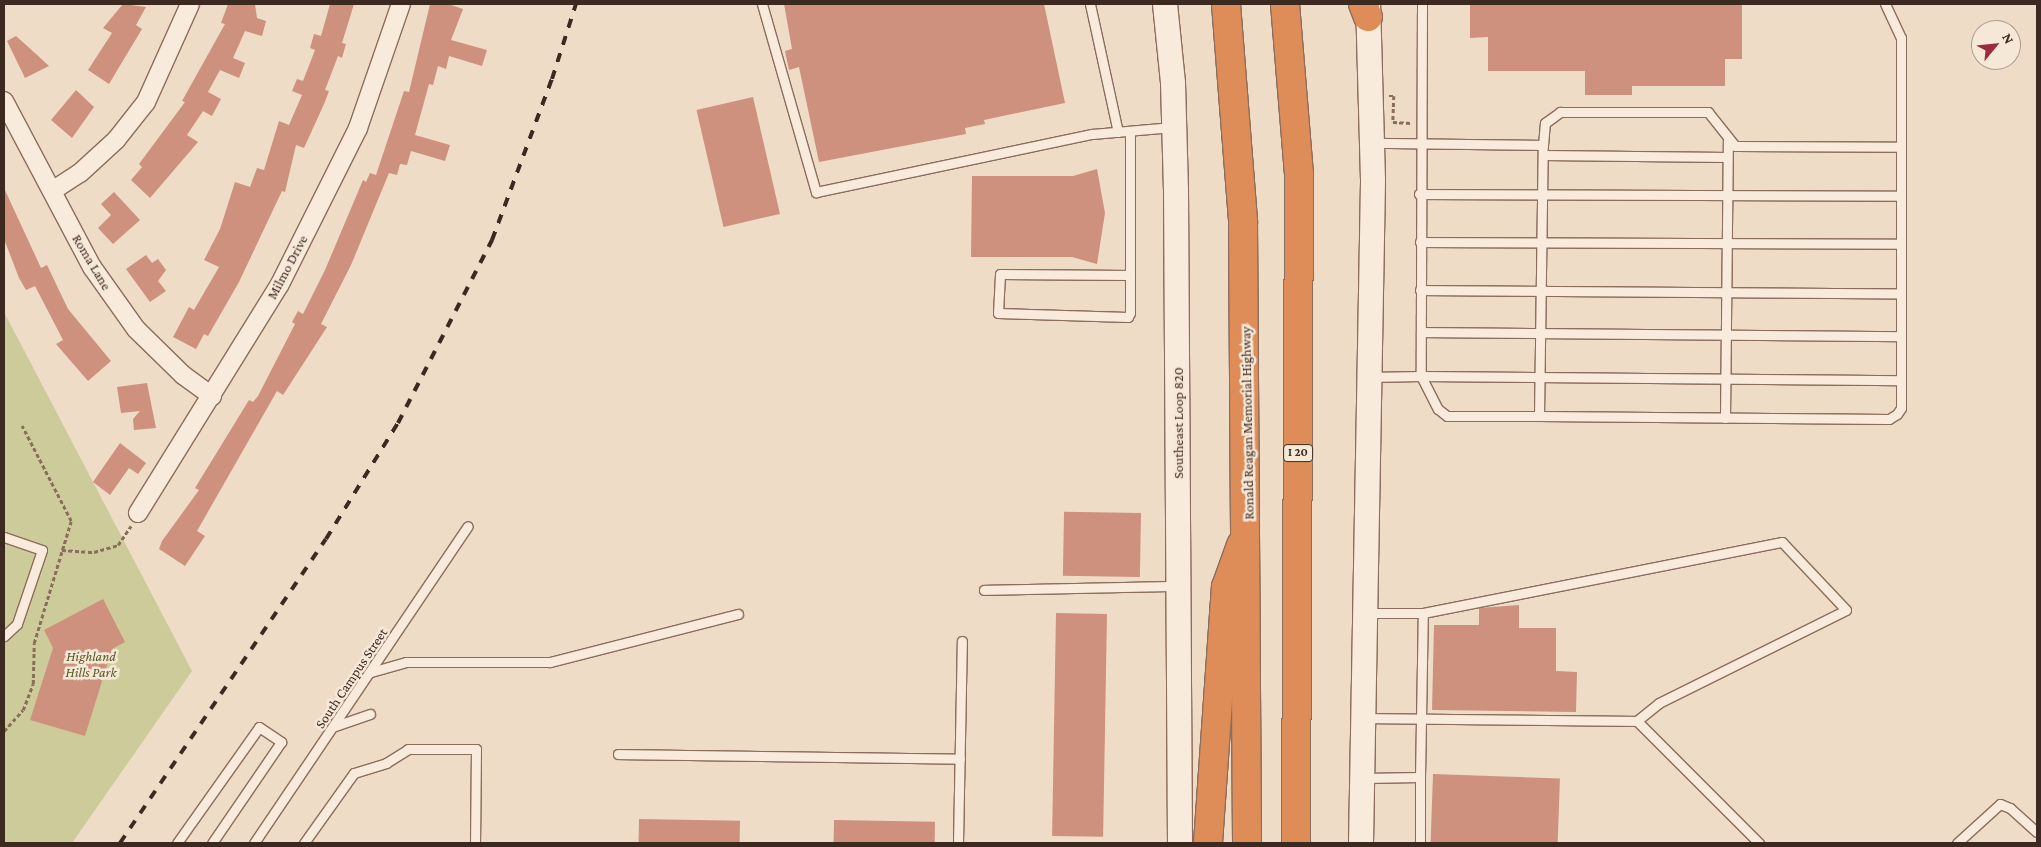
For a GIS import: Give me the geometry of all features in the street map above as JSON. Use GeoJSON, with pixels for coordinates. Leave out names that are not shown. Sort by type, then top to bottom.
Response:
{"type":"FeatureCollection","features":[{"type":"Feature","properties":{"kind":"highway","name":"Ronald Reagan Memorial Highway"},"geometry":{"type":"LineString","coordinates":[[1226,4],[1243,222],[1248,525],[1247,843]]}},
{"type":"Feature","properties":{"kind":"highway","name":"I 20"},"geometry":{"type":"LineString","coordinates":[[1285,4],[1299,173],[1296,843]]}},
{"type":"Feature","properties":{"kind":"highway"},"geometry":{"type":"LineString","coordinates":[[1208,843],[1226,588],[1248,525]]}},
{"type":"Feature","properties":{"kind":"main road","name":"Southeast Loop 820"},"geometry":{"type":"LineString","coordinates":[[1165,4],[1174,82],[1180,843]]}},
{"type":"Feature","properties":{"kind":"main road"},"geometry":{"type":"LineString","coordinates":[[1361,843],[1373,143],[1367,8]]}},
{"type":"Feature","properties":{"kind":"street"},"geometry":{"type":"LineString","coordinates":[[52,191],[80,173],[116,140],[146,102],[190,4]]}},
{"type":"Feature","properties":{"kind":"street","name":"Milmo Drive"},"geometry":{"type":"LineString","coordinates":[[138,513],[280,284],[358,128],[401,4]]}},
{"type":"Feature","properties":{"kind":"street","name":"Roma Lane"},"geometry":{"type":"LineString","coordinates":[[4,101],[92,267],[136,329],[183,375],[212,396]]}},
{"type":"Feature","properties":{"kind":"lane"},"geometry":{"type":"LineString","coordinates":[[762,4],[816,192],[1118,132],[1173,127]]}},
{"type":"Feature","properties":{"kind":"lane"},"geometry":{"type":"LineString","coordinates":[[1090,4],[1118,132]]}},
{"type":"Feature","properties":{"kind":"lane"},"geometry":{"type":"LineString","coordinates":[[1422,4],[1419,144],[1421,376],[1438,410],[1447,416],[1889,419],[1900,408],[1901,38],[1885,4]]}},
{"type":"Feature","properties":{"kind":"lane"},"geometry":{"type":"LineString","coordinates":[[1539,416],[1543,145],[1545,123],[1560,112],[1708,112],[1728,141],[1735,146],[1901,147]]}},
{"type":"Feature","properties":{"kind":"lane"},"geometry":{"type":"LineString","coordinates":[[1130,131],[1130,275],[1130,314],[1125,318],[998,313],[1000,274],[1130,275]]}},
{"type":"Feature","properties":{"kind":"lane"},"geometry":{"type":"LineString","coordinates":[[1725,418],[1728,141]]}},
{"type":"Feature","properties":{"kind":"lane"},"geometry":{"type":"LineString","coordinates":[[1373,143],[1543,145]]}},
{"type":"Feature","properties":{"kind":"lane"},"geometry":{"type":"LineString","coordinates":[[1543,155],[1727,157]]}},
{"type":"Feature","properties":{"kind":"lane"},"geometry":{"type":"LineString","coordinates":[[1419,194],[1900,196]]}},
{"type":"Feature","properties":{"kind":"lane"},"geometry":{"type":"LineString","coordinates":[[1420,242],[1727,245],[1900,244]]}},
{"type":"Feature","properties":{"kind":"lane"},"geometry":{"type":"LineString","coordinates":[[1420,290],[1541,294],[1900,293]]}},
{"type":"Feature","properties":{"kind":"lane"},"geometry":{"type":"LineString","coordinates":[[1420,332],[1540,331],[1900,336]]}},
{"type":"Feature","properties":{"kind":"lane"},"geometry":{"type":"LineString","coordinates":[[1369,377],[1540,376],[1900,380]]}},
{"type":"Feature","properties":{"kind":"lane","name":"South Campus Street"},"geometry":{"type":"LineString","coordinates":[[254,843],[468,526]]}},
{"type":"Feature","properties":{"kind":"lane"},"geometry":{"type":"LineString","coordinates":[[4,537],[42,550],[17,624],[4,636]]}},
{"type":"Feature","properties":{"kind":"lane"},"geometry":{"type":"LineString","coordinates":[[1363,718],[1637,721],[1659,703],[1846,610],[1782,542],[1423,613],[1365,613]]}},
{"type":"Feature","properties":{"kind":"lane"},"geometry":{"type":"LineString","coordinates":[[984,590],[1179,586]]}},
{"type":"Feature","properties":{"kind":"lane"},"geometry":{"type":"LineString","coordinates":[[1420,843],[1423,613]]}},
{"type":"Feature","properties":{"kind":"lane"},"geometry":{"type":"LineString","coordinates":[[371,672],[406,662],[550,662],[738,614]]}},
{"type":"Feature","properties":{"kind":"lane"},"geometry":{"type":"LineString","coordinates":[[958,843],[962,641]]}},
{"type":"Feature","properties":{"kind":"lane"},"geometry":{"type":"LineString","coordinates":[[334,726],[370,714]]}},
{"type":"Feature","properties":{"kind":"lane"},"geometry":{"type":"LineString","coordinates":[[1637,721],[1759,843]]}},
{"type":"Feature","properties":{"kind":"lane"},"geometry":{"type":"LineString","coordinates":[[177,843],[259,726],[281,742],[212,843]]}},
{"type":"Feature","properties":{"kind":"lane"},"geometry":{"type":"LineString","coordinates":[[304,843],[354,773],[386,762],[408,749],[476,749],[475,843]]}},
{"type":"Feature","properties":{"kind":"lane"},"geometry":{"type":"LineString","coordinates":[[618,754],[960,759]]}},
{"type":"Feature","properties":{"kind":"lane"},"geometry":{"type":"LineString","coordinates":[[1362,778],[1420,777]]}},
{"type":"Feature","properties":{"kind":"lane"},"geometry":{"type":"LineString","coordinates":[[1957,843],[2000,804],[2010,808],[2037,832]]}},
{"type":"Feature","properties":{"kind":"path"},"geometry":{"type":"LineString","coordinates":[[1372,96],[1394,96],[1393,122],[1420,123]]}},
{"type":"Feature","properties":{"kind":"path"},"geometry":{"type":"LineString","coordinates":[[62,550],[94,552],[118,545],[138,513]]}},
{"type":"Feature","properties":{"kind":"green space","name":"Highland Hills Park"},"geometry":{"type":"Polygon","coordinates":[[[4,312],[192,671],[72,843],[4,843],[4,312]]]}},
{"type":"Feature","properties":{"kind":"building"},"geometry":{"type":"Polygon","coordinates":[[[123,4],[146,7],[136,25],[142,29],[109,84],[88,70],[112,33],[103,28],[123,4]]]}},
{"type":"Feature","properties":{"kind":"building"},"geometry":{"type":"Polygon","coordinates":[[[228,4],[255,4],[257,18],[266,21],[262,36],[245,31],[233,58],[245,63],[239,78],[220,70],[208,92],[221,99],[212,116],[203,111],[187,135],[198,142],[150,198],[131,180],[142,167],[139,164],[185,102],[182,101],[225,24],[221,23],[228,4]]]}},
{"type":"Feature","properties":{"kind":"building"},"geometry":{"type":"Polygon","coordinates":[[[330,4],[354,4],[342,43],[346,44],[342,58],[338,56],[325,90],[329,91],[304,148],[296,145],[285,192],[282,191],[239,282],[208,336],[204,334],[196,349],[173,337],[189,307],[194,310],[219,267],[204,260],[220,229],[235,182],[250,187],[257,168],[264,170],[279,121],[289,125],[302,95],[292,91],[297,79],[303,81],[315,50],[310,48],[314,34],[321,36],[330,4]]]}},
{"type":"Feature","properties":{"kind":"building"},"geometry":{"type":"Polygon","coordinates":[[[430,4],[448,4],[463,9],[451,40],[487,50],[482,66],[449,56],[446,69],[438,66],[433,85],[429,84],[415,135],[450,145],[445,161],[411,151],[407,165],[400,164],[397,175],[389,173],[351,265],[321,324],[327,327],[283,395],[277,391],[197,531],[205,536],[185,566],[159,549],[162,541],[199,490],[195,488],[249,400],[253,402],[258,396],[295,324],[292,322],[298,311],[303,314],[325,270],[363,180],[366,182],[370,173],[376,175],[404,91],[409,92],[430,4]]]}},
{"type":"Feature","properties":{"kind":"building"},"geometry":{"type":"Polygon","coordinates":[[[784,4],[1044,4],[1065,103],[984,120],[985,124],[965,128],[966,134],[819,162],[799,67],[789,70],[785,51],[792,49],[784,4]]]}},
{"type":"Feature","properties":{"kind":"building"},"geometry":{"type":"Polygon","coordinates":[[[1470,4],[1742,4],[1742,59],[1725,59],[1725,86],[1632,86],[1632,95],[1585,95],[1585,71],[1488,71],[1488,37],[1470,38],[1470,4]]]}},
{"type":"Feature","properties":{"kind":"building"},"geometry":{"type":"Polygon","coordinates":[[[16,36],[49,66],[25,78],[7,41],[16,36]]]}},
{"type":"Feature","properties":{"kind":"building"},"geometry":{"type":"Polygon","coordinates":[[[76,90],[94,107],[72,138],[51,120],[76,90]]]}},
{"type":"Feature","properties":{"kind":"building"},"geometry":{"type":"Polygon","coordinates":[[[753,97],[780,214],[723,227],[696,110],[753,97]]]}},
{"type":"Feature","properties":{"kind":"building"},"geometry":{"type":"Polygon","coordinates":[[[1097,169],[1105,213],[1097,264],[1072,257],[971,257],[972,176],[1073,176],[1097,169]]]}},
{"type":"Feature","properties":{"kind":"building"},"geometry":{"type":"Polygon","coordinates":[[[4,188],[41,268],[47,265],[68,309],[111,361],[88,381],[56,344],[63,340],[35,286],[26,290],[19,278],[4,239],[4,188]]]}},
{"type":"Feature","properties":{"kind":"building"},"geometry":{"type":"Polygon","coordinates":[[[114,192],[140,220],[113,244],[98,228],[111,215],[101,204],[114,192]]]}},
{"type":"Feature","properties":{"kind":"building"},"geometry":{"type":"Polygon","coordinates":[[[146,255],[152,263],[158,259],[166,270],[158,281],[166,291],[150,302],[126,269],[146,255]]]}},
{"type":"Feature","properties":{"kind":"building"},"geometry":{"type":"Polygon","coordinates":[[[147,383],[156,428],[134,430],[133,419],[140,411],[121,413],[117,387],[147,383]]]}},
{"type":"Feature","properties":{"kind":"building"},"geometry":{"type":"Polygon","coordinates":[[[120,443],[146,463],[138,474],[129,468],[110,495],[93,482],[120,443]]]}},
{"type":"Feature","properties":{"kind":"building"},"geometry":{"type":"Polygon","coordinates":[[[1064,512],[1141,513],[1140,577],[1063,576],[1064,512]]]}},
{"type":"Feature","properties":{"kind":"building"},"geometry":{"type":"Polygon","coordinates":[[[103,599],[125,642],[112,649],[85,736],[30,720],[53,648],[44,630],[103,599]]]}},
{"type":"Feature","properties":{"kind":"building"},"geometry":{"type":"Polygon","coordinates":[[[1519,605],[1519,628],[1556,628],[1556,671],[1577,672],[1576,712],[1432,710],[1434,625],[1479,625],[1479,608],[1519,605]]]}},
{"type":"Feature","properties":{"kind":"building"},"geometry":{"type":"Polygon","coordinates":[[[1056,613],[1107,614],[1103,837],[1052,836],[1056,613]]]}},
{"type":"Feature","properties":{"kind":"building"},"geometry":{"type":"Polygon","coordinates":[[[1433,774],[1560,778],[1558,843],[1431,843],[1433,774]]]}},
{"type":"Feature","properties":{"kind":"building"},"geometry":{"type":"Polygon","coordinates":[[[639,819],[740,821],[740,843],[639,843],[639,819]]]}},
{"type":"Feature","properties":{"kind":"building"},"geometry":{"type":"Polygon","coordinates":[[[834,820],[935,822],[935,843],[834,843],[834,820]]]}},
{"type":"Feature","properties":{"kind":"railway"},"geometry":{"type":"LineString","coordinates":[[120,843],[326,539],[398,423],[492,240],[552,79],[576,4]]}}]}
